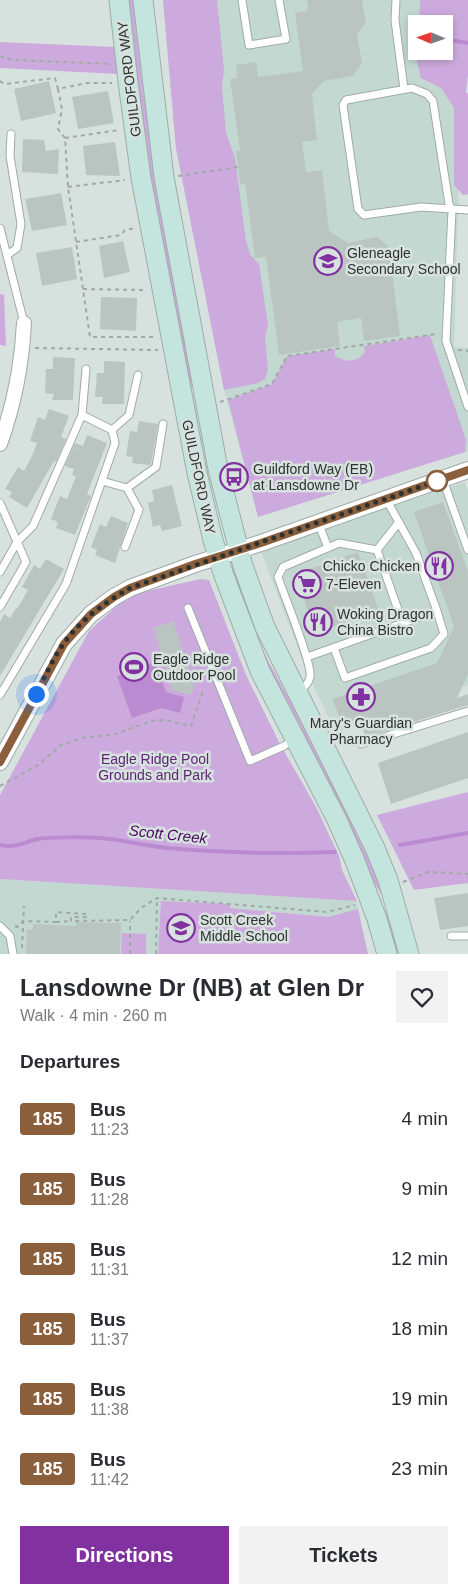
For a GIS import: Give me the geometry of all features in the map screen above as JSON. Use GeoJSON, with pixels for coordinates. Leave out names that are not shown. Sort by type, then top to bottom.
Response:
{"type":"FeatureCollection","features":[{"type":"Feature","properties":{"kind":"main road","name":"GUILDFORD WAY"},"geometry":{"type":"LineString","coordinates":[[119,0],[129,91],[148,216],[197,473],[218,557],[260,672],[337,820],[355,861],[387,954]]}},
{"type":"Feature","properties":{"kind":"main road","name":"GUILDFORD WAY"},"geometry":{"type":"LineString","coordinates":[[142,0],[166,186],[218,469],[245,572],[265,627],[296,694],[374,848],[390,889],[409,954]]}},
{"type":"Feature","properties":{"kind":"street"},"geometry":{"type":"LineString","coordinates":[[0,444],[10,413],[23,348],[24,323]]}},
{"type":"Feature","properties":{"kind":"street"},"geometry":{"type":"LineString","coordinates":[[0,762],[64,644],[91,614],[130,588],[468,470]]}},
{"type":"Feature","properties":{"kind":"lane"},"geometry":{"type":"LineString","coordinates":[[242,0],[248,45],[286,39],[279,0]]}},
{"type":"Feature","properties":{"kind":"lane"},"geometry":{"type":"LineString","coordinates":[[396,0],[395,20],[404,89]]}},
{"type":"Feature","properties":{"kind":"lane"},"geometry":{"type":"LineString","coordinates":[[468,210],[452,210],[422,207],[364,215],[358,208],[343,105],[346,100],[404,89],[419,90],[427,94],[433,101],[448,204],[452,210],[446,341],[468,407]]}},
{"type":"Feature","properties":{"kind":"lane"},"geometry":{"type":"LineString","coordinates":[[7,254],[17,248],[21,224],[10,156],[11,134]]}},
{"type":"Feature","properties":{"kind":"lane"},"geometry":{"type":"LineString","coordinates":[[0,228],[24,323]]}},
{"type":"Feature","properties":{"kind":"lane"},"geometry":{"type":"LineString","coordinates":[[0,572],[17,542],[33,526],[82,415],[86,369]]}},
{"type":"Feature","properties":{"kind":"lane"},"geometry":{"type":"LineString","coordinates":[[112,430],[129,416],[138,375]]}},
{"type":"Feature","properties":{"kind":"lane"},"geometry":{"type":"LineString","coordinates":[[82,415],[112,430]]}},
{"type":"Feature","properties":{"kind":"lane"},"geometry":{"type":"LineString","coordinates":[[127,488],[156,467],[163,424]]}},
{"type":"Feature","properties":{"kind":"lane"},"geometry":{"type":"LineString","coordinates":[[0,695],[66,584],[115,443],[112,430]]}},
{"type":"Feature","properties":{"kind":"lane"},"geometry":{"type":"LineString","coordinates":[[442,480],[468,550]]}},
{"type":"Feature","properties":{"kind":"lane"},"geometry":{"type":"LineString","coordinates":[[102,481],[127,488],[139,510],[125,547]]}},
{"type":"Feature","properties":{"kind":"lane"},"geometry":{"type":"LineString","coordinates":[[334,648],[345,678],[431,648],[444,634],[416,553],[386,500]]}},
{"type":"Feature","properties":{"kind":"lane"},"geometry":{"type":"LineString","coordinates":[[0,503],[26,562],[0,606]]}},
{"type":"Feature","properties":{"kind":"lane"},"geometry":{"type":"LineString","coordinates":[[318,522],[328,548]]}},
{"type":"Feature","properties":{"kind":"lane"},"geometry":{"type":"LineString","coordinates":[[377,550],[399,522]]}},
{"type":"Feature","properties":{"kind":"lane"},"geometry":{"type":"LineString","coordinates":[[296,694],[305,687],[311,676],[307,657],[278,577],[283,567],[339,543],[377,550]]}},
{"type":"Feature","properties":{"kind":"lane"},"geometry":{"type":"LineString","coordinates":[[377,550],[403,624]]}},
{"type":"Feature","properties":{"kind":"lane"},"geometry":{"type":"LineString","coordinates":[[188,608],[250,761],[284,746],[294,739]]}},
{"type":"Feature","properties":{"kind":"lane"},"geometry":{"type":"LineString","coordinates":[[307,657],[437,611]]}},
{"type":"Feature","properties":{"kind":"lane"},"geometry":{"type":"LineString","coordinates":[[361,744],[468,710]]}},
{"type":"Feature","properties":{"kind":"lane"},"geometry":{"type":"LineString","coordinates":[[0,926],[10,936],[13,954]]}},
{"type":"Feature","properties":{"kind":"lane"},"geometry":{"type":"LineString","coordinates":[[450,936],[468,936]]}},
{"type":"Feature","properties":{"kind":"path"},"geometry":{"type":"LineString","coordinates":[[0,56],[12,60],[108,64]]}},
{"type":"Feature","properties":{"kind":"path"},"geometry":{"type":"LineString","coordinates":[[0,81],[4,84],[55,78],[62,109],[58,129],[64,138],[68,187],[90,337],[159,337]]}},
{"type":"Feature","properties":{"kind":"path"},"geometry":{"type":"LineString","coordinates":[[58,89],[87,83],[117,82]]}},
{"type":"Feature","properties":{"kind":"path"},"geometry":{"type":"LineString","coordinates":[[64,138],[124,129]]}},
{"type":"Feature","properties":{"kind":"path"},"geometry":{"type":"LineString","coordinates":[[176,176],[238,167]]}},
{"type":"Feature","properties":{"kind":"path"},"geometry":{"type":"LineString","coordinates":[[68,187],[132,180]]}},
{"type":"Feature","properties":{"kind":"path"},"geometry":{"type":"LineString","coordinates":[[76,242],[121,235],[125,230],[139,227]]}},
{"type":"Feature","properties":{"kind":"path"},"geometry":{"type":"LineString","coordinates":[[83,289],[151,290]]}},
{"type":"Feature","properties":{"kind":"path"},"geometry":{"type":"LineString","coordinates":[[218,402],[272,384],[287,356],[446,334]]}},
{"type":"Feature","properties":{"kind":"path"},"geometry":{"type":"LineString","coordinates":[[23,348],[162,350]]}},
{"type":"Feature","properties":{"kind":"path"},"geometry":{"type":"LineString","coordinates":[[0,786],[38,765],[61,745],[86,737],[112,735],[152,721],[164,720],[191,726],[204,691]]}},
{"type":"Feature","properties":{"kind":"path"},"geometry":{"type":"LineString","coordinates":[[401,882],[428,872],[468,874]]}},
{"type":"Feature","properties":{"kind":"path"},"geometry":{"type":"LineString","coordinates":[[130,954],[130,920],[141,908],[157,898],[327,912],[359,904]]}},
{"type":"Feature","properties":{"kind":"path"},"geometry":{"type":"LineString","coordinates":[[156,954],[157,898]]}},
{"type":"Feature","properties":{"kind":"path"},"geometry":{"type":"LineString","coordinates":[[22,954],[24,906]]}},
{"type":"Feature","properties":{"kind":"path"},"geometry":{"type":"LineString","coordinates":[[56,922],[56,912],[87,914],[87,917],[71,917],[70,921]]}},
{"type":"Feature","properties":{"kind":"path"},"geometry":{"type":"LineString","coordinates":[[23,921],[130,920]]}},
{"type":"Feature","properties":{"kind":"path"},"geometry":{"type":"LineString","coordinates":[[10,924],[17,928],[23,921]]}},
{"type":"Feature","properties":{"kind":"shaded area","name":"Gleneagle Secondary School"},"geometry":{"type":"Polygon","coordinates":[[[163,0],[453,0],[462,79],[454,347],[468,348],[468,451],[258,517],[224,390],[176,148],[163,0]]]}},
{"type":"Feature","properties":{"kind":"shaded area"},"geometry":{"type":"Polygon","coordinates":[[[465,482],[468,491],[468,685],[336,733],[306,670],[260,549],[465,482]]]}},
{"type":"Feature","properties":{"kind":"shaded area"},"geometry":{"type":"Polygon","coordinates":[[[155,662],[166,692],[184,697],[180,713],[161,708],[132,718],[117,676],[155,662]]]}},
{"type":"Feature","properties":{"kind":"shaded area","name":"Scott Creek Middle School"},"geometry":{"type":"Polygon","coordinates":[[[0,879],[357,901],[367,954],[0,954],[0,879]]]}},
{"type":"Feature","properties":{"kind":"green space"},"geometry":{"type":"Polygon","coordinates":[[[126,0],[133,0],[157,188],[195,386],[190,388],[154,212],[126,0]]]}},
{"type":"Feature","properties":{"kind":"green space"},"geometry":{"type":"Polygon","coordinates":[[[163,0],[217,0],[224,70],[222,87],[226,132],[235,158],[246,241],[250,254],[259,264],[268,325],[265,338],[268,369],[265,379],[258,383],[224,390],[176,148],[163,0]]]}},
{"type":"Feature","properties":{"kind":"green space"},"geometry":{"type":"Polygon","coordinates":[[[420,0],[468,0],[468,75],[466,92],[468,94],[468,194],[463,195],[454,185],[454,108],[441,88],[421,78],[417,60],[453,60],[453,15],[419,15],[420,0]]]}},
{"type":"Feature","properties":{"kind":"green space"},"geometry":{"type":"Polygon","coordinates":[[[0,42],[115,47],[118,74],[0,68],[0,42]]]}},
{"type":"Feature","properties":{"kind":"green space"},"geometry":{"type":"Polygon","coordinates":[[[0,294],[4,295],[6,346],[0,345],[0,294]]]}},
{"type":"Feature","properties":{"kind":"green space"},"geometry":{"type":"Polygon","coordinates":[[[430,335],[466,440],[465,452],[258,517],[228,400],[272,384],[287,356],[335,349],[335,356],[346,361],[358,359],[365,352],[364,346],[430,335]]]}},
{"type":"Feature","properties":{"kind":"green space","name":"Eagle Ridge Pool Grounds and Park"},"geometry":{"type":"Polygon","coordinates":[[[201,579],[209,580],[246,675],[280,744],[316,807],[357,901],[0,879],[0,795],[89,631],[129,595],[201,579]]]}},
{"type":"Feature","properties":{"kind":"green space"},"geometry":{"type":"Polygon","coordinates":[[[259,644],[336,784],[384,892],[381,894],[365,867],[283,705],[259,644]]]}},
{"type":"Feature","properties":{"kind":"green space"},"geometry":{"type":"Polygon","coordinates":[[[468,792],[468,883],[414,890],[377,815],[468,792]]]}},
{"type":"Feature","properties":{"kind":"green space"},"geometry":{"type":"Polygon","coordinates":[[[161,901],[230,904],[230,908],[328,917],[358,909],[368,954],[158,954],[161,901]]]}},
{"type":"Feature","properties":{"kind":"green space"},"geometry":{"type":"Polygon","coordinates":[[[122,933],[146,934],[146,954],[121,954],[122,933]]]}},
{"type":"Feature","properties":{"kind":"building"},"geometry":{"type":"Polygon","coordinates":[[[307,0],[362,0],[366,23],[357,34],[362,63],[353,76],[324,81],[312,94],[317,140],[302,142],[306,172],[322,170],[329,231],[348,243],[377,237],[389,247],[400,336],[364,341],[361,318],[337,322],[340,346],[279,355],[266,257],[255,258],[245,183],[240,184],[236,151],[240,150],[230,79],[237,78],[236,65],[256,62],[258,77],[303,71],[295,13],[308,11],[307,0]]]}},
{"type":"Feature","properties":{"kind":"building"},"geometry":{"type":"Polygon","coordinates":[[[49,81],[56,113],[21,121],[14,89],[49,81]]]}},
{"type":"Feature","properties":{"kind":"building"},"geometry":{"type":"Polygon","coordinates":[[[108,91],[114,123],[78,129],[72,97],[108,91]]]}},
{"type":"Feature","properties":{"kind":"building"},"geometry":{"type":"Polygon","coordinates":[[[23,139],[44,140],[46,151],[59,149],[58,174],[22,172],[23,139]]]}},
{"type":"Feature","properties":{"kind":"building"},"geometry":{"type":"Polygon","coordinates":[[[115,142],[120,176],[86,175],[83,146],[115,142]]]}},
{"type":"Feature","properties":{"kind":"building"},"geometry":{"type":"Polygon","coordinates":[[[61,193],[67,225],[32,231],[25,199],[61,193]]]}},
{"type":"Feature","properties":{"kind":"building"},"geometry":{"type":"Polygon","coordinates":[[[123,241],[130,272],[104,278],[99,246],[123,241]]]}},
{"type":"Feature","properties":{"kind":"building"},"geometry":{"type":"Polygon","coordinates":[[[72,247],[77,279],[42,286],[36,253],[72,247]]]}},
{"type":"Feature","properties":{"kind":"building"},"geometry":{"type":"Polygon","coordinates":[[[101,297],[137,298],[136,331],[100,329],[101,297]]]}},
{"type":"Feature","properties":{"kind":"building"},"geometry":{"type":"Polygon","coordinates":[[[53,357],[75,358],[73,400],[52,400],[54,394],[45,393],[46,369],[53,369],[53,357]]]}},
{"type":"Feature","properties":{"kind":"building"},"geometry":{"type":"Polygon","coordinates":[[[104,361],[125,362],[124,404],[102,404],[103,397],[95,397],[97,373],[104,373],[104,361]]]}},
{"type":"Feature","properties":{"kind":"building"},"geometry":{"type":"Polygon","coordinates":[[[49,409],[69,416],[61,437],[66,439],[56,462],[54,461],[27,508],[9,497],[12,492],[5,489],[18,467],[24,471],[37,443],[30,441],[38,417],[45,420],[49,409]]]}},
{"type":"Feature","properties":{"kind":"building"},"geometry":{"type":"Polygon","coordinates":[[[139,421],[158,424],[151,464],[149,465],[132,463],[133,457],[126,456],[130,431],[137,432],[139,421]]]}},
{"type":"Feature","properties":{"kind":"building"},"geometry":{"type":"Polygon","coordinates":[[[87,435],[107,443],[87,494],[91,496],[75,535],[56,528],[58,522],[51,519],[60,496],[67,499],[76,476],[72,475],[74,469],[65,466],[75,443],[83,446],[87,435]]]}},
{"type":"Feature","properties":{"kind":"building"},"geometry":{"type":"Polygon","coordinates":[[[172,485],[182,526],[162,531],[160,525],[153,527],[148,503],[154,501],[152,490],[172,485]]]}},
{"type":"Feature","properties":{"kind":"building"},"geometry":{"type":"Polygon","coordinates":[[[443,502],[468,571],[468,674],[457,698],[468,694],[468,705],[366,737],[359,720],[343,725],[332,699],[437,663],[454,627],[414,512],[443,502]]]}},
{"type":"Feature","properties":{"kind":"building"},"geometry":{"type":"Polygon","coordinates":[[[111,516],[128,523],[115,563],[95,555],[97,550],[91,547],[100,524],[106,527],[111,516]]]}},
{"type":"Feature","properties":{"kind":"building"},"geometry":{"type":"Polygon","coordinates":[[[358,552],[379,611],[316,633],[295,574],[358,552]]]}},
{"type":"Feature","properties":{"kind":"building"},"geometry":{"type":"Polygon","coordinates":[[[46,559],[64,569],[0,676],[0,622],[4,614],[10,618],[17,609],[28,590],[22,587],[34,565],[40,569],[46,559]]]}},
{"type":"Feature","properties":{"kind":"building"},"geometry":{"type":"Polygon","coordinates":[[[173,621],[194,684],[192,695],[172,690],[169,680],[171,679],[153,628],[173,621]]]}},
{"type":"Feature","properties":{"kind":"building"},"geometry":{"type":"Polygon","coordinates":[[[468,732],[468,778],[391,804],[378,763],[468,732]]]}},
{"type":"Feature","properties":{"kind":"building"},"geometry":{"type":"Polygon","coordinates":[[[468,893],[468,926],[440,930],[434,898],[468,893]]]}},
{"type":"Feature","properties":{"kind":"building"},"geometry":{"type":"Polygon","coordinates":[[[76,922],[121,923],[120,954],[26,954],[27,930],[33,930],[33,924],[76,926],[76,922]]]}},
{"type":"Feature","properties":{"kind":"waterway"},"geometry":{"type":"LineString","coordinates":[[453,40],[468,43]]}},
{"type":"Feature","properties":{"kind":"waterway","name":"Scott Creek"},"geometry":{"type":"LineString","coordinates":[[400,845],[468,833]]}},
{"type":"Feature","properties":{"kind":"waterway","name":"Scott Creek"},"geometry":{"type":"LineString","coordinates":[[0,845],[15,845],[43,838],[84,837],[167,848],[209,851],[335,852]]}},
{"type":"Feature","properties":{"kind":"bus line","name":"185"},"geometry":{"type":"LineString","coordinates":[[0,762],[64,644],[91,614],[114,597],[130,588],[195,564],[386,500],[468,470]]}},
{"type":"Feature","properties":{"kind":"place","name":"Gleneagle Secondary School"},"geometry":{"type":"Point","coordinates":[328,261]}},
{"type":"Feature","properties":{"kind":"place","name":"Guildford Way (EB) at Lansdowne Dr"},"geometry":{"type":"Point","coordinates":[234,477]}},
{"type":"Feature","properties":{"kind":"place","name":"Chicko Chicken"},"geometry":{"type":"Point","coordinates":[439,566]}},
{"type":"Feature","properties":{"kind":"place","name":"7-Eleven"},"geometry":{"type":"Point","coordinates":[307,584]}},
{"type":"Feature","properties":{"kind":"place","name":"Woking Dragon China Bistro"},"geometry":{"type":"Point","coordinates":[318,622]}},
{"type":"Feature","properties":{"kind":"place","name":"Eagle Ridge Outdoor Pool"},"geometry":{"type":"Point","coordinates":[134,667]}},
{"type":"Feature","properties":{"kind":"place","name":"Mary's Guardian Pharmacy"},"geometry":{"type":"Point","coordinates":[361,697]}},
{"type":"Feature","properties":{"kind":"place","name":"Scott Creek Middle School"},"geometry":{"type":"Point","coordinates":[181,928]}},
{"type":"Feature","properties":{"kind":"route"},"geometry":{"type":"LineString","coordinates":[[36,694],[72,633],[91,614],[130,588],[437,481]]}}]}
